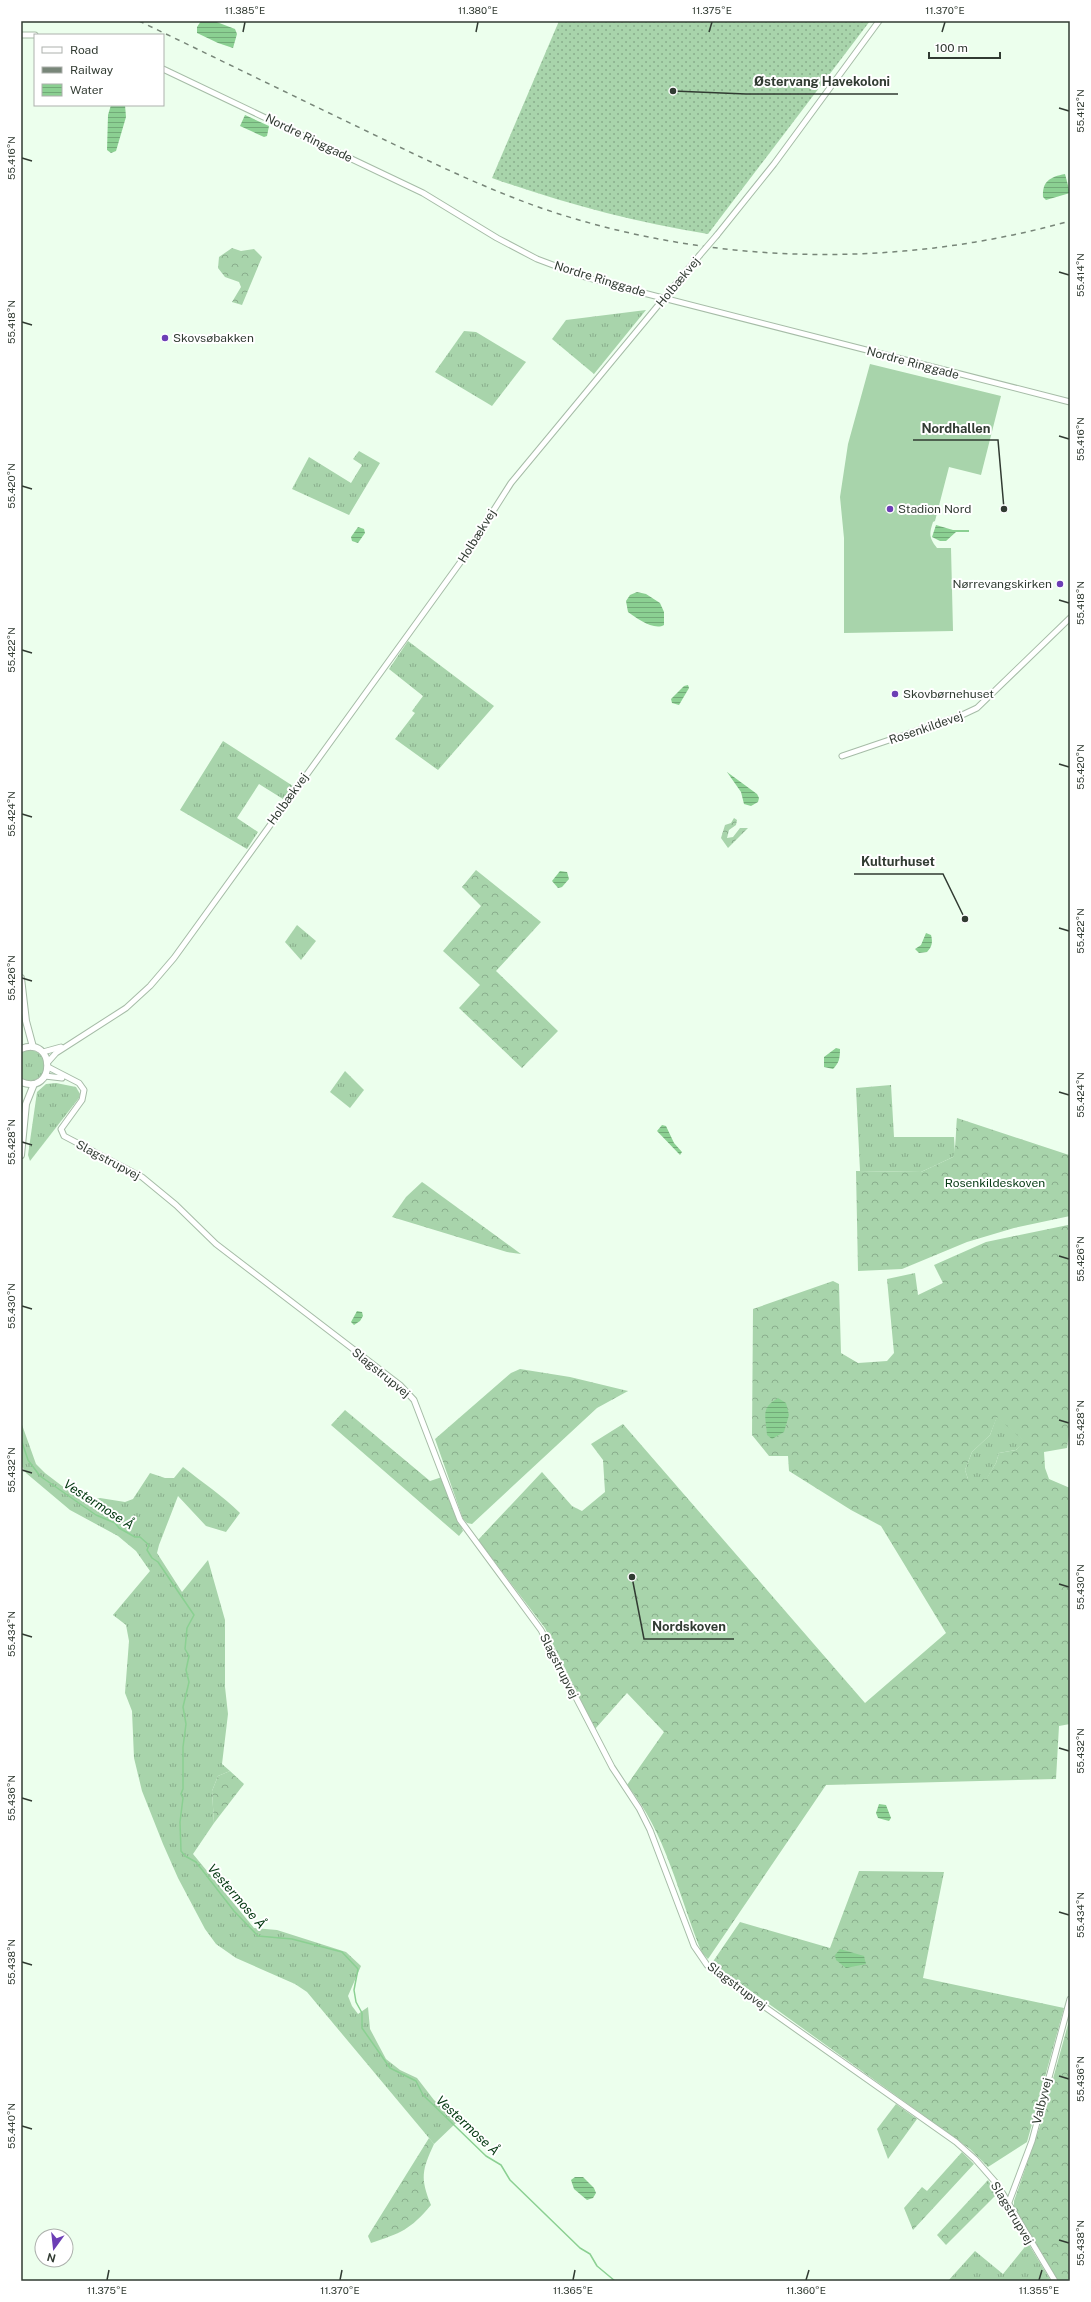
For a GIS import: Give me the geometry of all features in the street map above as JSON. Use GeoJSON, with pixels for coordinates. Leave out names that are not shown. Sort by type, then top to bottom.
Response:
{"type":"FeatureCollection","features":[{"type":"Feature","properties":{"kind":"main road"},"geometry":{"type":"LineString","coordinates":[[21,978],[26,1021],[32,1047]]}},
{"type":"Feature","properties":{"kind":"main road"},"geometry":{"type":"LineString","coordinates":[[26,1021],[22,1048],[32,1047],[43,1052],[48,1064],[45,1076],[34,1084],[26,1104]]}},
{"type":"Feature","properties":{"kind":"main road"},"geometry":{"type":"LineString","coordinates":[[21,1156],[26,1104],[22,1083],[34,1084]]}},
{"type":"Feature","properties":{"kind":"street","name":"Holbækvej"},"geometry":{"type":"LineString","coordinates":[[43,1052],[50,1052],[72,1042],[106,1023],[126,1008],[150,986],[174,958],[462,560],[511,483],[774,164],[879,21]]}},
{"type":"Feature","properties":{"kind":"street"},"geometry":{"type":"LineString","coordinates":[[21,35],[34,35]]}},
{"type":"Feature","properties":{"kind":"street","name":"Nordre Ringgade"},"geometry":{"type":"LineString","coordinates":[[164,69],[423,193],[497,238],[537,259],[585,277],[1070,402]]}},
{"type":"Feature","properties":{"kind":"street","name":"Rosenkildevej"},"geometry":{"type":"LineString","coordinates":[[842,756],[960,716],[978,708],[1070,618]]}},
{"type":"Feature","properties":{"kind":"street","name":"Holbækvej"},"geometry":{"type":"LineString","coordinates":[[48,1064],[72,1042]]}},
{"type":"Feature","properties":{"kind":"street"},"geometry":{"type":"LineString","coordinates":[[48,1064],[76,1082]]}},
{"type":"Feature","properties":{"kind":"street"},"geometry":{"type":"LineString","coordinates":[[45,1076],[76,1082]]}},
{"type":"Feature","properties":{"kind":"street","name":"Slagstrupvej"},"geometry":{"type":"LineString","coordinates":[[76,1082],[83,1088],[84,1097],[62,1126],[61,1131],[64,1136],[142,1177],[176,1205],[216,1244],[400,1385],[414,1400],[460,1520],[471,1538],[529,1610],[541,1630],[612,1767],[639,1808],[650,1830],[694,1946],[707,1965],[956,2142],[975,2159],[997,2184],[1009,2202],[1018,2223],[1055,2281]]}},
{"type":"Feature","properties":{"kind":"street","name":"Valbyvej"},"geometry":{"type":"LineString","coordinates":[[1009,2202],[1035,2129],[1070,1999]]}},
{"type":"Feature","properties":{"kind":"green space"},"geometry":{"type":"Polygon","coordinates":[[[559,21],[870,21],[708,234],[653,224],[598,211],[545,196],[492,178],[559,21]]]}},
{"type":"Feature","properties":{"kind":"green space"},"geometry":{"type":"Polygon","coordinates":[[[232,248],[241,251],[254,249],[262,257],[242,305],[232,302],[241,287],[239,282],[225,277],[218,268],[219,257],[232,248]]]}},
{"type":"Feature","properties":{"kind":"green space"},"geometry":{"type":"Polygon","coordinates":[[[646,310],[594,374],[552,339],[566,320],[646,310]]]}},
{"type":"Feature","properties":{"kind":"green space"},"geometry":{"type":"Polygon","coordinates":[[[464,331],[476,332],[526,362],[492,406],[435,372],[464,331]]]}},
{"type":"Feature","properties":{"kind":"green space","name":"Stadion Nord"},"geometry":{"type":"Polygon","coordinates":[[[870,364],[1001,396],[981,475],[949,467],[935,521],[933,522],[931,530],[931,539],[937,548],[951,548],[953,631],[844,633],[844,538],[840,497],[848,444],[870,364]]]}},
{"type":"Feature","properties":{"kind":"green space"},"geometry":{"type":"Polygon","coordinates":[[[359,451],[380,463],[349,515],[292,489],[309,457],[351,483],[362,465],[353,459],[359,451]]]}},
{"type":"Feature","properties":{"kind":"green space"},"geometry":{"type":"Polygon","coordinates":[[[408,641],[494,706],[438,770],[395,739],[415,713],[412,711],[423,696],[389,669],[408,641]]]}},
{"type":"Feature","properties":{"kind":"green space"},"geometry":{"type":"Polygon","coordinates":[[[223,741],[293,786],[283,799],[259,784],[237,818],[258,832],[247,849],[180,810],[223,741]]]}},
{"type":"Feature","properties":{"kind":"green space"},"geometry":{"type":"Polygon","coordinates":[[[734,818],[737,820],[736,825],[729,830],[727,838],[733,837],[740,828],[748,828],[728,848],[721,838],[725,825],[731,823],[734,818]]]}},
{"type":"Feature","properties":{"kind":"green space"},"geometry":{"type":"Polygon","coordinates":[[[476,870],[541,922],[496,971],[558,1031],[522,1068],[459,1008],[480,985],[443,951],[481,906],[462,887],[476,870]]]}},
{"type":"Feature","properties":{"kind":"green space"},"geometry":{"type":"Polygon","coordinates":[[[297,925],[316,941],[301,960],[285,942],[297,925]]]}},
{"type":"Feature","properties":{"kind":"green space"},"geometry":{"type":"Polygon","coordinates":[[[30,1050],[38,1053],[45,1063],[42,1075],[37,1079],[30,1081],[21,1079],[21,1052],[30,1050]]]}},
{"type":"Feature","properties":{"kind":"green space"},"geometry":{"type":"Polygon","coordinates":[[[345,1071],[364,1090],[350,1108],[330,1092],[345,1071]]]}},
{"type":"Feature","properties":{"kind":"green space"},"geometry":{"type":"Polygon","coordinates":[[[56,1083],[76,1087],[80,1094],[79,1098],[30,1161],[28,1155],[37,1092],[46,1084],[56,1083]]]}},
{"type":"Feature","properties":{"kind":"green space"},"geometry":{"type":"Polygon","coordinates":[[[891,1085],[894,1137],[954,1137],[955,1154],[953,1157],[921,1172],[860,1171],[856,1088],[891,1085]]]}},
{"type":"Feature","properties":{"kind":"green space","name":"Rosenkildeskoven"},"geometry":{"type":"Polygon","coordinates":[[[957,1118],[1069,1155],[1070,1216],[1014,1228],[967,1242],[902,1269],[858,1271],[856,1171],[921,1172],[953,1157],[957,1118]]]}},
{"type":"Feature","properties":{"kind":"green space"},"geometry":{"type":"Polygon","coordinates":[[[422,1182],[521,1254],[507,1252],[392,1217],[406,1197],[422,1182]]]}},
{"type":"Feature","properties":{"kind":"green space"},"geometry":{"type":"Polygon","coordinates":[[[1068,1225],[1070,1428],[1067,1448],[1044,1452],[1045,1468],[1049,1479],[1070,1488],[1070,1724],[1059,1726],[1056,1779],[826,1785],[708,1959],[702,1953],[662,1844],[652,1823],[627,1785],[664,1732],[627,1693],[595,1729],[545,1628],[478,1540],[542,1472],[572,1506],[582,1511],[605,1492],[603,1460],[591,1444],[623,1424],[865,1703],[946,1633],[881,1526],[851,1510],[789,1471],[788,1456],[769,1456],[752,1435],[753,1309],[833,1281],[839,1284],[841,1353],[858,1363],[887,1361],[894,1353],[887,1279],[915,1273],[918,1295],[943,1283],[934,1265],[986,1242],[1068,1225]],[[997,1417],[990,1435],[972,1452],[965,1470],[968,1479],[986,1479],[996,1463],[999,1453],[1016,1450],[1024,1441],[997,1417]]]}},
{"type":"Feature","properties":{"kind":"green space"},"geometry":{"type":"Polygon","coordinates":[[[520,1369],[570,1377],[628,1391],[597,1408],[472,1524],[467,1523],[463,1519],[435,1439],[511,1373],[520,1369]]]}},
{"type":"Feature","properties":{"kind":"green space"},"geometry":{"type":"Polygon","coordinates":[[[345,1410],[430,1481],[442,1477],[463,1531],[459,1536],[331,1425],[345,1410]]]}},
{"type":"Feature","properties":{"kind":"green space"},"geometry":{"type":"Polygon","coordinates":[[[997,1416],[1025,1441],[1016,1450],[999,1453],[996,1463],[986,1480],[968,1479],[965,1470],[972,1452],[990,1435],[997,1416]]]}},
{"type":"Feature","properties":{"kind":"green space"},"geometry":{"type":"Polygon","coordinates":[[[21,1422],[36,1464],[45,1473],[83,1502],[100,1498],[125,1502],[133,1499],[150,1473],[165,1478],[174,1478],[183,1467],[220,1495],[240,1513],[226,1532],[206,1526],[178,1496],[157,1553],[182,1592],[208,1560],[225,1620],[225,1687],[228,1714],[222,1764],[230,1771],[218,1776],[212,1791],[214,1823],[193,1854],[254,1928],[277,1930],[346,1952],[361,1966],[348,1996],[352,2006],[358,2014],[368,2007],[370,2029],[386,2059],[400,2070],[417,2078],[434,2100],[457,2122],[434,2144],[307,1992],[295,1984],[236,1958],[216,1944],[205,1929],[178,1878],[163,1844],[142,1791],[134,1758],[132,1711],[125,1693],[129,1641],[126,1625],[113,1615],[150,1571],[136,1551],[118,1536],[70,1510],[26,1473],[21,1465],[21,1422]]]}},
{"type":"Feature","properties":{"kind":"green space"},"geometry":{"type":"Polygon","coordinates":[[[230,1771],[244,1784],[214,1823],[212,1791],[218,1776],[230,1771]]]}},
{"type":"Feature","properties":{"kind":"green space"},"geometry":{"type":"Polygon","coordinates":[[[859,1871],[944,1872],[923,1978],[1064,2008],[1027,2142],[988,2167],[970,2149],[712,1963],[740,1922],[830,1948],[859,1871]]]}},
{"type":"Feature","properties":{"kind":"green space"},"geometry":{"type":"Polygon","coordinates":[[[1070,2017],[1070,2281],[1058,2281],[1014,2207],[1014,2201],[1040,2126],[1070,2017]]]}},
{"type":"Feature","properties":{"kind":"green space"},"geometry":{"type":"Polygon","coordinates":[[[896,2104],[917,2119],[888,2159],[877,2129],[896,2104]]]}},
{"type":"Feature","properties":{"kind":"green space"},"geometry":{"type":"Polygon","coordinates":[[[429,2138],[434,2144],[425,2168],[424,2181],[427,2196],[431,2205],[417,2220],[404,2230],[371,2243],[368,2236],[429,2138]]]}},
{"type":"Feature","properties":{"kind":"green space"},"geometry":{"type":"Polygon","coordinates":[[[962,2152],[974,2164],[913,2230],[904,2208],[922,2187],[927,2191],[962,2152]]]}},
{"type":"Feature","properties":{"kind":"green space"},"geometry":{"type":"Polygon","coordinates":[[[988,2180],[997,2194],[946,2245],[937,2235],[988,2180]]]}},
{"type":"Feature","properties":{"kind":"green space"},"geometry":{"type":"Polygon","coordinates":[[[1028,2243],[1051,2281],[948,2281],[975,2251],[1003,2274],[1028,2243]]]}},
{"type":"Feature","properties":{"kind":"water"},"geometry":{"type":"Polygon","coordinates":[[[201,21],[214,21],[235,29],[237,34],[233,48],[197,33],[197,27],[201,21]]]}},
{"type":"Feature","properties":{"kind":"water"},"geometry":{"type":"Polygon","coordinates":[[[111,106],[125,106],[126,117],[116,151],[111,153],[107,150],[108,115],[111,106]]]}},
{"type":"Feature","properties":{"kind":"water"},"geometry":{"type":"Polygon","coordinates":[[[245,115],[269,126],[267,136],[264,137],[240,126],[245,115]]]}},
{"type":"Feature","properties":{"kind":"water"},"geometry":{"type":"Polygon","coordinates":[[[1065,174],[1070,193],[1046,200],[1043,197],[1043,192],[1046,183],[1051,178],[1065,174]]]}},
{"type":"Feature","properties":{"kind":"water"},"geometry":{"type":"Polygon","coordinates":[[[936,525],[953,530],[969,530],[969,532],[956,532],[946,541],[940,541],[932,537],[936,525]]]}},
{"type":"Feature","properties":{"kind":"water"},"geometry":{"type":"Polygon","coordinates":[[[358,527],[364,529],[365,533],[358,543],[352,541],[351,537],[358,527]]]}},
{"type":"Feature","properties":{"kind":"water"},"geometry":{"type":"Polygon","coordinates":[[[637,592],[646,594],[660,603],[664,612],[664,625],[650,625],[628,612],[626,601],[630,595],[637,592]]]}},
{"type":"Feature","properties":{"kind":"water"},"geometry":{"type":"Polygon","coordinates":[[[688,685],[689,688],[679,705],[672,703],[671,699],[684,686],[688,685]]]}},
{"type":"Feature","properties":{"kind":"water"},"geometry":{"type":"Polygon","coordinates":[[[727,772],[757,794],[759,798],[758,802],[751,806],[744,804],[741,792],[727,772]]]}},
{"type":"Feature","properties":{"kind":"water"},"geometry":{"type":"Polygon","coordinates":[[[560,871],[567,872],[569,879],[562,887],[558,888],[552,881],[560,871]]]}},
{"type":"Feature","properties":{"kind":"water"},"geometry":{"type":"Polygon","coordinates":[[[926,933],[931,935],[931,946],[927,952],[919,953],[915,949],[921,945],[926,933]]]}},
{"type":"Feature","properties":{"kind":"water"},"geometry":{"type":"Polygon","coordinates":[[[836,1048],[840,1049],[837,1065],[833,1069],[824,1067],[824,1057],[836,1048]]]}},
{"type":"Feature","properties":{"kind":"water"},"geometry":{"type":"Polygon","coordinates":[[[662,1125],[666,1126],[674,1143],[682,1152],[680,1155],[657,1131],[662,1125]]]}},
{"type":"Feature","properties":{"kind":"water"},"geometry":{"type":"Polygon","coordinates":[[[357,1311],[362,1312],[363,1316],[360,1321],[354,1325],[351,1322],[357,1311]]]}},
{"type":"Feature","properties":{"kind":"water"},"geometry":{"type":"Polygon","coordinates":[[[778,1398],[786,1403],[789,1415],[784,1432],[772,1439],[767,1435],[765,1414],[769,1405],[778,1398]]]}},
{"type":"Feature","properties":{"kind":"water"},"geometry":{"type":"Polygon","coordinates":[[[879,1804],[886,1805],[891,1818],[889,1821],[878,1818],[876,1813],[879,1804]]]}},
{"type":"Feature","properties":{"kind":"water"},"geometry":{"type":"Polygon","coordinates":[[[840,1949],[864,1956],[866,1964],[846,1968],[836,1960],[835,1955],[840,1949]]]}},
{"type":"Feature","properties":{"kind":"water"},"geometry":{"type":"Polygon","coordinates":[[[575,2177],[583,2177],[594,2188],[596,2193],[593,2198],[587,2200],[574,2189],[571,2180],[575,2177]]]}},
{"type":"Feature","properties":{"kind":"waterway","name":"Vestermose Å"},"geometry":{"type":"LineString","coordinates":[[21,1439],[28,1460],[40,1476],[96,1515],[115,1523],[119,1528],[135,1537],[140,1537],[149,1545],[147,1550],[152,1558],[158,1562],[194,1615],[187,1628],[185,1649],[189,1656],[186,1670],[189,1682],[183,1707],[186,1724],[183,1747],[183,1789],[181,1794],[183,1798],[180,1822],[181,1851],[185,1856],[196,1862],[234,1911],[258,1936],[292,1939],[342,1952],[358,1969],[354,1990],[356,2002],[362,2013],[362,2028],[390,2068],[416,2081],[423,2095],[486,2156],[501,2165],[510,2180],[580,2248],[590,2254],[597,2266],[615,2281]]}},
{"type":"Feature","properties":{"kind":"railway"},"geometry":{"type":"LineString","coordinates":[[139,21],[445,169],[541,208],[605,227],[671,241],[738,250],[805,254],[872,253],[939,247],[1005,237],[1070,221]]}},
{"type":"Feature","properties":{"kind":"place","name":"Østervang Havekoloni"},"geometry":{"type":"Point","coordinates":[673,91]}},
{"type":"Feature","properties":{"kind":"place","name":"Skovsøbakken"},"geometry":{"type":"Point","coordinates":[165,338]}},
{"type":"Feature","properties":{"kind":"place","name":"Stadion Nord"},"geometry":{"type":"Point","coordinates":[890,509]}},
{"type":"Feature","properties":{"kind":"place","name":"Nordhallen"},"geometry":{"type":"Point","coordinates":[1004,509]}},
{"type":"Feature","properties":{"kind":"place","name":"Nørrevangskirken"},"geometry":{"type":"Point","coordinates":[1060,584]}},
{"type":"Feature","properties":{"kind":"place","name":"Skovbørnehuset"},"geometry":{"type":"Point","coordinates":[895,694]}},
{"type":"Feature","properties":{"kind":"place","name":"Kulturhuset"},"geometry":{"type":"Point","coordinates":[965,919]}},
{"type":"Feature","properties":{"kind":"place","name":"Nordskoven"},"geometry":{"type":"Point","coordinates":[632,1577]}}]}
